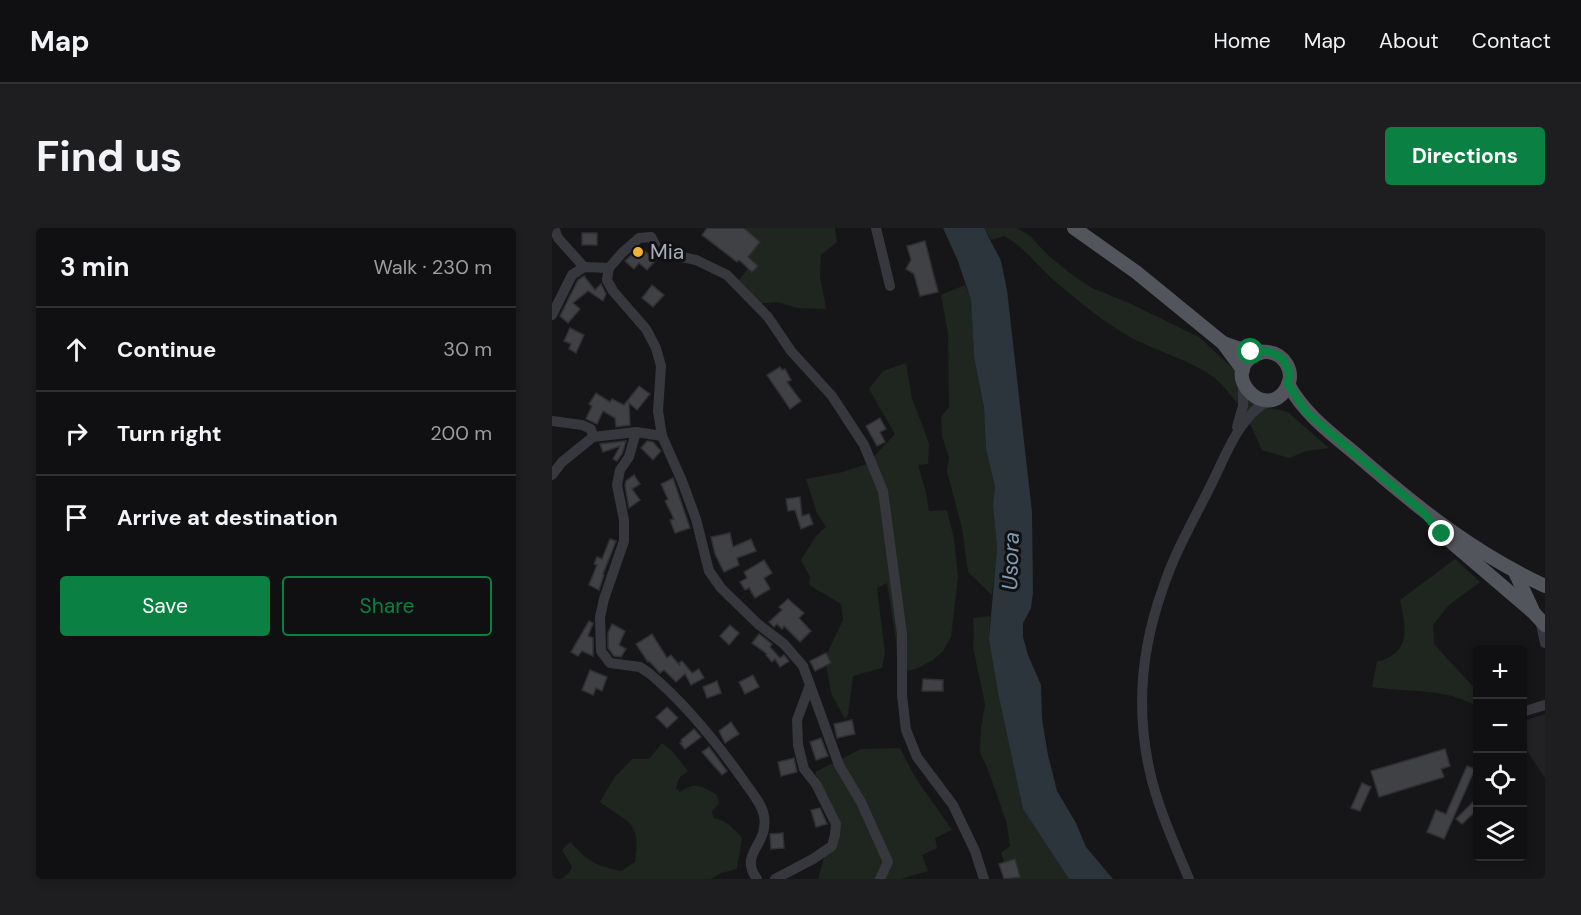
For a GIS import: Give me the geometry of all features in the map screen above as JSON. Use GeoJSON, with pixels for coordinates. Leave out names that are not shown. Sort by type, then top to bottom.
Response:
{"type":"FeatureCollection","features":[{"type":"Feature","properties":{"kind":"main road"},"geometry":{"type":"LineString","coordinates":[[1077,230],[1136,272],[1223,343],[1254,396],[1272,399],[1306,412]]}},
{"type":"Feature","properties":{"kind":"main road"},"geometry":{"type":"LineString","coordinates":[[1223,343],[1251,352],[1270,352],[1282,358],[1289,371],[1288,384],[1285,390],[1272,399]]}},
{"type":"Feature","properties":{"kind":"main road"},"geometry":{"type":"LineString","coordinates":[[1243,377],[1251,357],[1263,352]]}},
{"type":"Feature","properties":{"kind":"main road"},"geometry":{"type":"LineString","coordinates":[[1288,384],[1306,412],[1421,510],[1472,547],[1545,586]]}},
{"type":"Feature","properties":{"kind":"main road"},"geometry":{"type":"LineString","coordinates":[[1421,510],[1453,545],[1541,618]]}},
{"type":"Feature","properties":{"kind":"main road"},"geometry":{"type":"LineString","coordinates":[[1515,572],[1541,618]]}},
{"type":"Feature","properties":{"kind":"street"},"geometry":{"type":"LineString","coordinates":[[554,228],[558,238],[585,267]]}},
{"type":"Feature","properties":{"kind":"street"},"geometry":{"type":"LineString","coordinates":[[876,228],[890,286]]}},
{"type":"Feature","properties":{"kind":"street"},"geometry":{"type":"LineString","coordinates":[[880,879],[888,862],[861,802],[839,765],[803,666],[784,644],[758,624],[721,588],[709,571],[696,519],[662,436],[658,411],[661,366],[656,348],[646,329],[613,291],[608,280],[609,268],[638,233],[652,232],[657,248],[668,254],[696,260],[727,275],[768,317],[791,351],[832,396],[864,445],[883,491],[902,634],[902,695],[906,730],[917,757],[953,805],[975,850],[984,879]]}},
{"type":"Feature","properties":{"kind":"street"},"geometry":{"type":"LineString","coordinates":[[552,315],[572,275],[585,267],[609,268]]}},
{"type":"Feature","properties":{"kind":"street"},"geometry":{"type":"LineString","coordinates":[[1234,439],[1243,406],[1243,377]]}},
{"type":"Feature","properties":{"kind":"street"},"geometry":{"type":"LineString","coordinates":[[1189,879],[1160,807],[1149,767],[1142,686],[1149,636],[1163,587],[1234,439],[1251,412],[1272,399]]}},
{"type":"Feature","properties":{"kind":"street"},"geometry":{"type":"LineString","coordinates":[[552,421],[582,425],[591,429],[593,438]]}},
{"type":"Feature","properties":{"kind":"street"},"geometry":{"type":"LineString","coordinates":[[552,475],[562,462],[593,438],[636,432],[662,436]]}},
{"type":"Feature","properties":{"kind":"street"},"geometry":{"type":"LineString","coordinates":[[636,432],[629,457],[620,470],[617,485],[624,520],[624,541],[600,617],[601,651],[610,663],[640,667],[649,673],[721,747],[764,814],[764,834],[749,862],[757,879]]}},
{"type":"Feature","properties":{"kind":"street"},"geometry":{"type":"LineString","coordinates":[[1541,618],[1545,643]]}},
{"type":"Feature","properties":{"kind":"street"},"geometry":{"type":"LineString","coordinates":[[775,879],[813,860],[832,846],[835,835],[836,824],[816,784],[804,769],[798,745],[797,720],[810,685]]}},
{"type":"Feature","properties":{"kind":"street"},"geometry":{"type":"LineString","coordinates":[[1527,710],[1545,705]]}},
{"type":"Feature","properties":{"kind":"shaded area"},"geometry":{"type":"Polygon","coordinates":[[[734,228],[835,228],[837,242],[821,255],[820,276],[826,309],[797,308],[777,302],[756,304],[738,281],[750,266],[734,228]]]}},
{"type":"Feature","properties":{"kind":"shaded area"},"geometry":{"type":"Polygon","coordinates":[[[984,228],[1017,228],[1030,236],[1071,274],[1092,288],[1199,337],[1240,375],[1259,406],[1289,413],[1329,448],[1306,451],[1289,458],[1262,450],[1244,413],[1218,381],[1200,369],[1142,343],[1113,326],[1058,284],[1019,246],[1004,236],[991,240],[984,228]]]}},
{"type":"Feature","properties":{"kind":"shaded area"},"geometry":{"type":"Polygon","coordinates":[[[965,285],[971,300],[974,357],[984,408],[986,449],[995,487],[993,505],[997,547],[992,595],[968,572],[962,528],[947,471],[949,458],[942,436],[941,417],[949,407],[948,333],[941,295],[965,285]]]}},
{"type":"Feature","properties":{"kind":"shaded area"},"geometry":{"type":"Polygon","coordinates":[[[906,363],[912,398],[929,444],[928,464],[918,465],[929,511],[947,510],[954,539],[958,577],[951,637],[943,651],[933,660],[918,668],[898,674],[896,639],[887,583],[877,588],[885,653],[882,668],[853,676],[848,715],[845,719],[831,693],[825,658],[843,620],[841,604],[809,585],[810,577],[801,560],[816,536],[826,527],[817,513],[806,479],[843,472],[867,464],[895,434],[869,389],[883,371],[906,363]]]}},
{"type":"Feature","properties":{"kind":"shaded area"},"geometry":{"type":"Polygon","coordinates":[[[1455,559],[1480,582],[1448,606],[1433,625],[1434,644],[1473,687],[1473,704],[1438,693],[1372,687],[1377,662],[1396,652],[1404,638],[1405,630],[1400,600],[1455,559]]]}},
{"type":"Feature","properties":{"kind":"shaded area"},"geometry":{"type":"Polygon","coordinates":[[[990,616],[989,639],[1023,809],[1069,879],[1010,879],[1001,853],[1010,846],[1007,824],[980,753],[985,704],[973,647],[973,618],[990,616]]]}},
{"type":"Feature","properties":{"kind":"shaded area"},"geometry":{"type":"Polygon","coordinates":[[[1545,714],[1545,778],[1527,751],[1527,720],[1545,714]]]}},
{"type":"Feature","properties":{"kind":"shaded area"},"geometry":{"type":"Polygon","coordinates":[[[662,743],[672,751],[688,771],[679,778],[676,788],[680,792],[698,786],[717,795],[719,803],[712,812],[714,818],[730,825],[742,838],[737,869],[721,873],[711,879],[562,879],[572,867],[562,850],[570,842],[598,865],[621,871],[635,862],[636,838],[631,825],[600,802],[614,778],[632,759],[649,759],[662,743]]]}},
{"type":"Feature","properties":{"kind":"shaded area"},"geometry":{"type":"Polygon","coordinates":[[[900,748],[915,777],[952,830],[935,838],[937,848],[922,855],[928,871],[901,879],[818,879],[830,832],[831,813],[828,799],[815,772],[861,749],[900,748]]]}},
{"type":"Feature","properties":{"kind":"water","name":"Usora"},"geometry":{"type":"Polygon","coordinates":[[[943,228],[984,228],[1001,261],[1007,290],[1032,512],[1033,592],[1031,608],[1023,623],[1023,637],[1041,685],[1042,719],[1057,791],[1076,823],[1086,847],[1113,879],[1069,879],[1023,809],[989,639],[997,547],[993,505],[995,487],[986,449],[984,408],[974,357],[971,300],[958,261],[943,228]]]}},
{"type":"Feature","properties":{"kind":"building"},"geometry":{"type":"Polygon","coordinates":[[[707,228],[744,228],[760,242],[748,257],[758,266],[752,272],[739,260],[737,262],[702,235],[707,228]]]}},
{"type":"Feature","properties":{"kind":"building"},"geometry":{"type":"Polygon","coordinates":[[[582,233],[597,233],[597,245],[582,245],[582,233]]]}},
{"type":"Feature","properties":{"kind":"building"},"geometry":{"type":"Polygon","coordinates":[[[925,241],[938,292],[920,296],[914,274],[906,269],[911,260],[907,246],[925,241]]]}},
{"type":"Feature","properties":{"kind":"building","name":"Mia"},"geometry":{"type":"Polygon","coordinates":[[[640,247],[656,260],[647,270],[639,263],[634,269],[625,261],[640,247]]]}},
{"type":"Feature","properties":{"kind":"building"},"geometry":{"type":"Polygon","coordinates":[[[584,276],[595,290],[601,284],[606,294],[603,301],[588,291],[573,303],[580,309],[568,323],[560,316],[578,280],[584,276]]]}},
{"type":"Feature","properties":{"kind":"building"},"geometry":{"type":"Polygon","coordinates":[[[652,285],[664,295],[653,307],[642,298],[652,285]]]}},
{"type":"Feature","properties":{"kind":"building"},"geometry":{"type":"Polygon","coordinates":[[[570,328],[584,335],[576,353],[569,349],[571,344],[564,341],[570,328]]]}},
{"type":"Feature","properties":{"kind":"building"},"geometry":{"type":"Polygon","coordinates":[[[780,367],[782,370],[785,369],[791,380],[787,382],[801,401],[790,409],[767,375],[780,367]]]}},
{"type":"Feature","properties":{"kind":"building"},"geometry":{"type":"Polygon","coordinates":[[[639,386],[650,394],[637,410],[629,403],[630,425],[616,427],[615,418],[603,411],[597,424],[586,419],[592,406],[589,404],[596,393],[610,402],[612,399],[624,405],[639,386]]]}},
{"type":"Feature","properties":{"kind":"building"},"geometry":{"type":"Polygon","coordinates":[[[880,418],[886,429],[880,432],[885,442],[877,446],[866,426],[880,418]]]}},
{"type":"Feature","properties":{"kind":"building"},"geometry":{"type":"Polygon","coordinates":[[[626,441],[617,461],[613,459],[620,446],[603,452],[600,444],[626,441]]]}},
{"type":"Feature","properties":{"kind":"building"},"geometry":{"type":"Polygon","coordinates":[[[647,441],[653,442],[661,451],[653,460],[641,448],[647,441]]]}},
{"type":"Feature","properties":{"kind":"building"},"geometry":{"type":"Polygon","coordinates":[[[634,475],[640,484],[632,489],[640,500],[629,508],[625,485],[626,481],[634,475]]]}},
{"type":"Feature","properties":{"kind":"building"},"geometry":{"type":"Polygon","coordinates":[[[673,478],[690,528],[675,533],[670,520],[674,519],[665,501],[668,499],[661,484],[673,478]]]}},
{"type":"Feature","properties":{"kind":"building"},"geometry":{"type":"Polygon","coordinates":[[[800,497],[802,516],[809,514],[813,524],[801,529],[795,510],[788,511],[786,499],[800,497]]]}},
{"type":"Feature","properties":{"kind":"building"},"geometry":{"type":"Polygon","coordinates":[[[730,533],[733,547],[751,539],[756,551],[737,558],[739,565],[724,572],[715,554],[711,537],[730,533]]]}},
{"type":"Feature","properties":{"kind":"building"},"geometry":{"type":"Polygon","coordinates":[[[610,539],[616,541],[599,590],[589,585],[597,565],[594,564],[597,557],[602,559],[610,539]]]}},
{"type":"Feature","properties":{"kind":"building"},"geometry":{"type":"Polygon","coordinates":[[[764,560],[772,573],[764,578],[770,589],[755,598],[749,588],[745,590],[740,582],[747,578],[744,572],[764,560]]]}},
{"type":"Feature","properties":{"kind":"building"},"geometry":{"type":"Polygon","coordinates":[[[788,599],[804,613],[799,618],[811,631],[800,642],[784,626],[782,629],[777,624],[774,627],[769,622],[782,610],[779,607],[788,599]]]}},
{"type":"Feature","properties":{"kind":"building"},"geometry":{"type":"Polygon","coordinates":[[[589,621],[593,623],[588,636],[593,638],[593,656],[582,651],[578,656],[571,652],[589,621]]]}},
{"type":"Feature","properties":{"kind":"building"},"geometry":{"type":"Polygon","coordinates":[[[612,624],[625,631],[619,645],[626,649],[621,657],[614,656],[608,648],[608,633],[612,624]]]}},
{"type":"Feature","properties":{"kind":"building"},"geometry":{"type":"Polygon","coordinates":[[[730,625],[739,633],[729,645],[720,636],[730,625]]]}},
{"type":"Feature","properties":{"kind":"building"},"geometry":{"type":"Polygon","coordinates":[[[652,634],[667,658],[671,655],[680,666],[679,663],[682,661],[692,673],[699,669],[704,678],[691,685],[685,674],[676,682],[664,670],[660,673],[648,662],[636,644],[652,634]]]}},
{"type":"Feature","properties":{"kind":"building"},"geometry":{"type":"Polygon","coordinates":[[[759,634],[772,644],[770,647],[780,658],[784,655],[789,661],[780,667],[775,659],[772,662],[767,654],[752,643],[759,634]]]}},
{"type":"Feature","properties":{"kind":"building"},"geometry":{"type":"Polygon","coordinates":[[[826,653],[831,663],[815,671],[810,661],[826,653]]]}},
{"type":"Feature","properties":{"kind":"building"},"geometry":{"type":"Polygon","coordinates":[[[590,670],[607,677],[602,691],[596,688],[593,695],[582,690],[590,670]]]}},
{"type":"Feature","properties":{"kind":"building"},"geometry":{"type":"Polygon","coordinates":[[[753,675],[759,687],[745,694],[739,682],[753,675]]]}},
{"type":"Feature","properties":{"kind":"building"},"geometry":{"type":"Polygon","coordinates":[[[923,679],[943,680],[943,691],[922,691],[923,679]]]}},
{"type":"Feature","properties":{"kind":"building"},"geometry":{"type":"Polygon","coordinates":[[[717,681],[721,693],[707,698],[703,687],[717,681]]]}},
{"type":"Feature","properties":{"kind":"building"},"geometry":{"type":"Polygon","coordinates":[[[667,707],[678,718],[667,728],[656,717],[667,707]]]}},
{"type":"Feature","properties":{"kind":"building"},"geometry":{"type":"Polygon","coordinates":[[[852,720],[855,734],[837,738],[834,724],[852,720]]]}},
{"type":"Feature","properties":{"kind":"building"},"geometry":{"type":"Polygon","coordinates":[[[731,722],[739,734],[725,743],[719,731],[731,722]]]}},
{"type":"Feature","properties":{"kind":"building"},"geometry":{"type":"Polygon","coordinates":[[[694,729],[701,737],[685,749],[680,743],[681,740],[694,729]]]}},
{"type":"Feature","properties":{"kind":"building"},"geometry":{"type":"Polygon","coordinates":[[[821,738],[828,756],[816,760],[810,742],[821,738]]]}},
{"type":"Feature","properties":{"kind":"building"},"geometry":{"type":"Polygon","coordinates":[[[709,747],[727,771],[722,775],[702,752],[709,747]]]}},
{"type":"Feature","properties":{"kind":"building"},"geometry":{"type":"Polygon","coordinates":[[[1445,749],[1450,766],[1441,769],[1444,777],[1379,797],[1371,771],[1445,749]]]}},
{"type":"Feature","properties":{"kind":"building"},"geometry":{"type":"Polygon","coordinates":[[[794,758],[797,772],[781,776],[778,762],[794,758]]]}},
{"type":"Feature","properties":{"kind":"building"},"geometry":{"type":"Polygon","coordinates":[[[1467,766],[1473,768],[1473,774],[1444,839],[1427,832],[1436,810],[1446,814],[1467,766]]]}},
{"type":"Feature","properties":{"kind":"building"},"geometry":{"type":"Polygon","coordinates":[[[1362,783],[1371,787],[1360,811],[1351,808],[1362,783]]]}},
{"type":"Feature","properties":{"kind":"building"},"geometry":{"type":"Polygon","coordinates":[[[1473,802],[1473,814],[1462,824],[1456,819],[1473,802]]]}},
{"type":"Feature","properties":{"kind":"building"},"geometry":{"type":"Polygon","coordinates":[[[820,808],[827,824],[816,827],[811,810],[820,808]]]}},
{"type":"Feature","properties":{"kind":"building"},"geometry":{"type":"Polygon","coordinates":[[[783,833],[784,848],[771,849],[770,834],[783,833]]]}},
{"type":"Feature","properties":{"kind":"building"},"geometry":{"type":"Polygon","coordinates":[[[1015,859],[1020,877],[1004,879],[999,864],[1015,859]]]}},
{"type":"Feature","properties":{"kind":"place","name":"Mia"},"geometry":{"type":"Point","coordinates":[638,252]}},
{"type":"Feature","properties":{"kind":"route"},"geometry":{"type":"LineString","coordinates":[[1251,352],[1270,352],[1282,358],[1289,371],[1288,384],[1306,412],[1421,510],[1442,534]]}}]}
